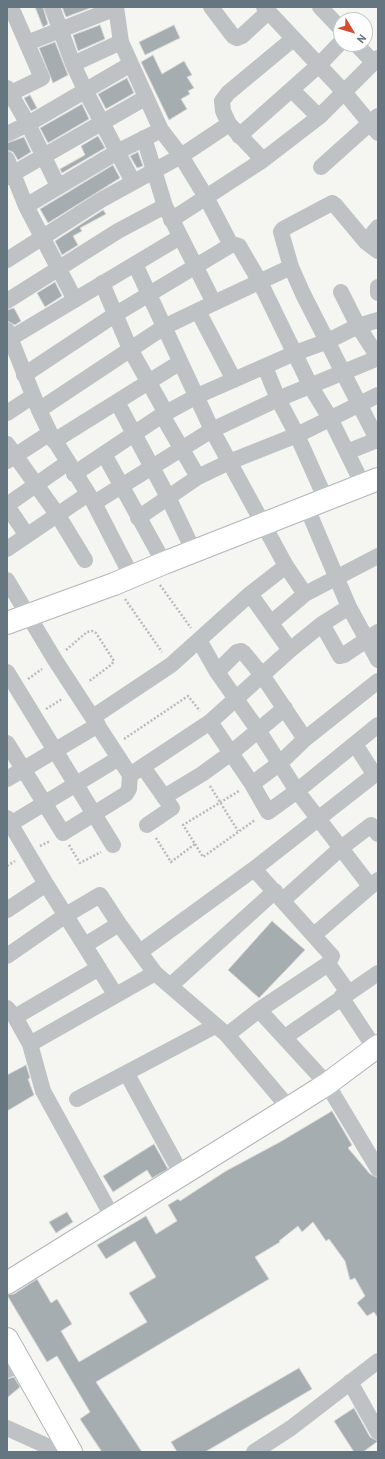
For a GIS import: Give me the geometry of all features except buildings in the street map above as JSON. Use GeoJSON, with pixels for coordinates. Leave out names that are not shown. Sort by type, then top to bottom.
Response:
{"type":"FeatureCollection","features":[{"type":"Feature","properties":{"kind":"street"},"geometry":{"type":"LineString","coordinates":[[52,7],[73,64],[85,90],[100,122],[133,182]]}},
{"type":"Feature","properties":{"kind":"street"},"geometry":{"type":"LineString","coordinates":[[211,7],[233,36],[237,38],[242,36],[266,9],[375,124],[321,167]]}},
{"type":"Feature","properties":{"kind":"street"},"geometry":{"type":"LineString","coordinates":[[320,7],[333,20]]}},
{"type":"Feature","properties":{"kind":"street"},"geometry":{"type":"LineString","coordinates":[[15,8],[27,43],[42,78],[8,92],[28,124],[45,156],[58,186]]}},
{"type":"Feature","properties":{"kind":"street"},"geometry":{"type":"LineString","coordinates":[[27,43],[61,28],[86,13],[116,8],[121,42],[145,98],[161,130],[181,156],[206,197],[231,245]]}},
{"type":"Feature","properties":{"kind":"street"},"geometry":{"type":"LineString","coordinates":[[264,160],[234,130],[223,111],[222,101],[228,93],[293,39]]}},
{"type":"Feature","properties":{"kind":"street"},"geometry":{"type":"LineString","coordinates":[[73,64],[121,42]]}},
{"type":"Feature","properties":{"kind":"street"},"geometry":{"type":"LineString","coordinates":[[9,255],[155,169],[234,130],[292,90],[333,50]]}},
{"type":"Feature","properties":{"kind":"street"},"geometry":{"type":"LineString","coordinates":[[7,301],[118,231],[168,213],[206,197],[264,160],[319,117],[376,60],[366,52]]}},
{"type":"Feature","properties":{"kind":"street"},"geometry":{"type":"LineString","coordinates":[[7,134],[28,124],[131,64]]}},
{"type":"Feature","properties":{"kind":"street"},"geometry":{"type":"LineString","coordinates":[[292,90],[319,117]]}},
{"type":"Feature","properties":{"kind":"street"},"geometry":{"type":"LineString","coordinates":[[11,176],[100,122],[145,98]]}},
{"type":"Feature","properties":{"kind":"street"},"geometry":{"type":"LineString","coordinates":[[26,206],[117,152],[161,130]]}},
{"type":"Feature","properties":{"kind":"street"},"geometry":{"type":"LineString","coordinates":[[144,138],[168,213],[214,303]]}},
{"type":"Feature","properties":{"kind":"street"},"geometry":{"type":"LineString","coordinates":[[7,159],[11,176],[75,300]]}},
{"type":"Feature","properties":{"kind":"street"},"geometry":{"type":"LineString","coordinates":[[347,452],[378,441],[342,374],[328,341],[291,267],[281,232],[283,229],[332,203],[372,247]]}},
{"type":"Feature","properties":{"kind":"street"},"geometry":{"type":"LineString","coordinates":[[372,247],[378,227]]}},
{"type":"Feature","properties":{"kind":"street"},"geometry":{"type":"LineString","coordinates":[[140,573],[52,437],[24,375],[9,334],[75,300],[180,237]]}},
{"type":"Feature","properties":{"kind":"street"},"geometry":{"type":"LineString","coordinates":[[7,623],[265,525],[370,482],[347,452],[330,418],[311,387],[260,282],[239,246],[231,245],[195,266],[116,314],[24,375]]}},
{"type":"Feature","properties":{"kind":"street"},"geometry":{"type":"LineString","coordinates":[[135,264],[179,363],[197,396],[212,430],[286,566],[305,594]]}},
{"type":"Feature","properties":{"kind":"street"},"geometry":{"type":"LineString","coordinates":[[7,413],[36,403],[130,350],[164,328],[291,267]]}},
{"type":"Feature","properties":{"kind":"street"},"geometry":{"type":"LineString","coordinates":[[102,283],[130,350],[198,478]]}},
{"type":"Feature","properties":{"kind":"street"},"geometry":{"type":"LineString","coordinates":[[378,287],[378,293]]}},
{"type":"Feature","properties":{"kind":"street"},"geometry":{"type":"LineString","coordinates":[[7,549],[26,534],[57,514],[121,486],[212,430],[378,357],[358,326],[341,292]]}},
{"type":"Feature","properties":{"kind":"street"},"geometry":{"type":"LineString","coordinates":[[198,311],[234,380]]}},
{"type":"Feature","properties":{"kind":"street"},"geometry":{"type":"LineString","coordinates":[[26,534],[7,506],[36,485],[104,454],[164,414],[197,396],[295,353],[328,341],[358,326],[378,320]]}},
{"type":"Feature","properties":{"kind":"street"},"geometry":{"type":"LineString","coordinates":[[85,560],[57,514],[10,453],[52,437],[117,402],[179,363]]}},
{"type":"Feature","properties":{"kind":"street"},"geometry":{"type":"LineString","coordinates":[[265,367],[278,400],[297,435],[337,578],[349,607],[372,636],[378,660]]}},
{"type":"Feature","properties":{"kind":"street"},"geometry":{"type":"LineString","coordinates":[[138,518],[198,478],[229,462],[297,435],[378,395]]}},
{"type":"Feature","properties":{"kind":"street"},"geometry":{"type":"LineString","coordinates":[[117,402],[168,497],[194,552]]}},
{"type":"Feature","properties":{"kind":"street"},"geometry":{"type":"LineString","coordinates":[[104,454],[138,518],[140,573]]}},
{"type":"Feature","properties":{"kind":"street"},"geometry":{"type":"LineString","coordinates":[[271,623],[305,594],[378,556]]}},
{"type":"Feature","properties":{"kind":"street"},"geometry":{"type":"LineString","coordinates":[[7,779],[55,751],[171,665],[250,594],[286,566]]}},
{"type":"Feature","properties":{"kind":"street"},"geometry":{"type":"LineString","coordinates":[[7,580],[55,660],[116,753],[137,771],[172,808],[147,825]]}},
{"type":"Feature","properties":{"kind":"street"},"geometry":{"type":"LineString","coordinates":[[250,594],[290,650]]}},
{"type":"Feature","properties":{"kind":"street"},"geometry":{"type":"LineString","coordinates":[[7,743],[63,833],[126,794],[137,771],[210,722],[290,650],[322,624],[349,607]]}},
{"type":"Feature","properties":{"kind":"street"},"geometry":{"type":"LineString","coordinates":[[322,624],[340,656],[344,656],[372,636]]}},
{"type":"Feature","properties":{"kind":"street"},"geometry":{"type":"LineString","coordinates":[[199,640],[217,672],[258,730],[297,791],[341,848],[374,883],[314,934]]}},
{"type":"Feature","properties":{"kind":"street"},"geometry":{"type":"LineString","coordinates":[[217,672],[237,652],[241,652],[262,675],[305,739]]}},
{"type":"Feature","properties":{"kind":"street"},"geometry":{"type":"LineString","coordinates":[[7,672],[113,845]]}},
{"type":"Feature","properties":{"kind":"street"},"geometry":{"type":"LineString","coordinates":[[252,784],[280,763],[305,739],[378,681]]}},
{"type":"Feature","properties":{"kind":"street"},"geometry":{"type":"LineString","coordinates":[[164,798],[202,774],[231,753],[285,708]]}},
{"type":"Feature","properties":{"kind":"street"},"geometry":{"type":"LineString","coordinates":[[210,722],[252,784],[268,812],[297,791],[378,725]]}},
{"type":"Feature","properties":{"kind":"street"},"geometry":{"type":"LineString","coordinates":[[140,952],[254,869],[376,773],[355,744]]}},
{"type":"Feature","properties":{"kind":"street"},"geometry":{"type":"LineString","coordinates":[[115,994],[8,822],[44,804],[76,784],[116,753]]}},
{"type":"Feature","properties":{"kind":"street"},"geometry":{"type":"LineString","coordinates":[[170,986],[279,896],[371,825],[378,834]]}},
{"type":"Feature","properties":{"kind":"street"},"geometry":{"type":"LineString","coordinates":[[77,1099],[221,1030],[259,1010],[328,964],[332,956],[314,934],[254,869]]}},
{"type":"Feature","properties":{"kind":"street"},"geometry":{"type":"LineString","coordinates":[[7,910],[46,884]]}},
{"type":"Feature","properties":{"kind":"street"},"geometry":{"type":"LineString","coordinates":[[7,956],[66,915],[100,895],[155,973],[221,1030],[289,1108]]}},
{"type":"Feature","properties":{"kind":"street"},"geometry":{"type":"LineString","coordinates":[[85,945],[119,924]]}},
{"type":"Feature","properties":{"kind":"street"},"geometry":{"type":"LineString","coordinates":[[7,1283],[327,1084],[377,1049],[328,964]]}},
{"type":"Feature","properties":{"kind":"street"},"geometry":{"type":"LineString","coordinates":[[99,968],[11,1013],[30,1044],[43,1091],[113,1218]]}},
{"type":"Feature","properties":{"kind":"street"},"geometry":{"type":"LineString","coordinates":[[30,1044],[115,994],[155,973]]}},
{"type":"Feature","properties":{"kind":"street"},"geometry":{"type":"LineString","coordinates":[[285,1037],[378,973]]}},
{"type":"Feature","properties":{"kind":"street"},"geometry":{"type":"LineString","coordinates":[[259,1010],[327,1084],[373,1149],[378,1170]]}},
{"type":"Feature","properties":{"kind":"street"},"geometry":{"type":"LineString","coordinates":[[127,1074],[182,1175]]}},
{"type":"Feature","properties":{"kind":"street"},"geometry":{"type":"LineString","coordinates":[[7,1339],[13,1367],[72,1452]]}},
{"type":"Feature","properties":{"kind":"street"},"geometry":{"type":"LineString","coordinates":[[254,1452],[291,1428],[378,1361]]}},
{"type":"Feature","properties":{"kind":"street"},"geometry":{"type":"LineString","coordinates":[[350,1382],[378,1432]]}},
{"type":"Feature","properties":{"kind":"street"},"geometry":{"type":"LineString","coordinates":[[7,1428],[60,1452]]}},
{"type":"Feature","properties":{"kind":"path"},"geometry":{"type":"LineString","coordinates":[[140,573],[166,594],[199,640]]}},
{"type":"Feature","properties":{"kind":"path"},"geometry":{"type":"LineString","coordinates":[[140,573],[171,665]]}},
{"type":"Feature","properties":{"kind":"path"},"geometry":{"type":"LineString","coordinates":[[116,753],[188,696],[210,722]]}},
{"type":"Feature","properties":{"kind":"path"},"geometry":{"type":"LineString","coordinates":[[252,784],[183,825],[203,857],[238,831],[268,812]]}},
{"type":"Feature","properties":{"kind":"path"},"geometry":{"type":"LineString","coordinates":[[221,802],[238,831]]}},
{"type":"Feature","properties":{"kind":"path"},"geometry":{"type":"LineString","coordinates":[[147,825],[171,862],[195,844]]}},
{"type":"Feature","properties":{"kind":"path"},"geometry":{"type":"LineString","coordinates":[[28,853],[63,833]]}}]}
